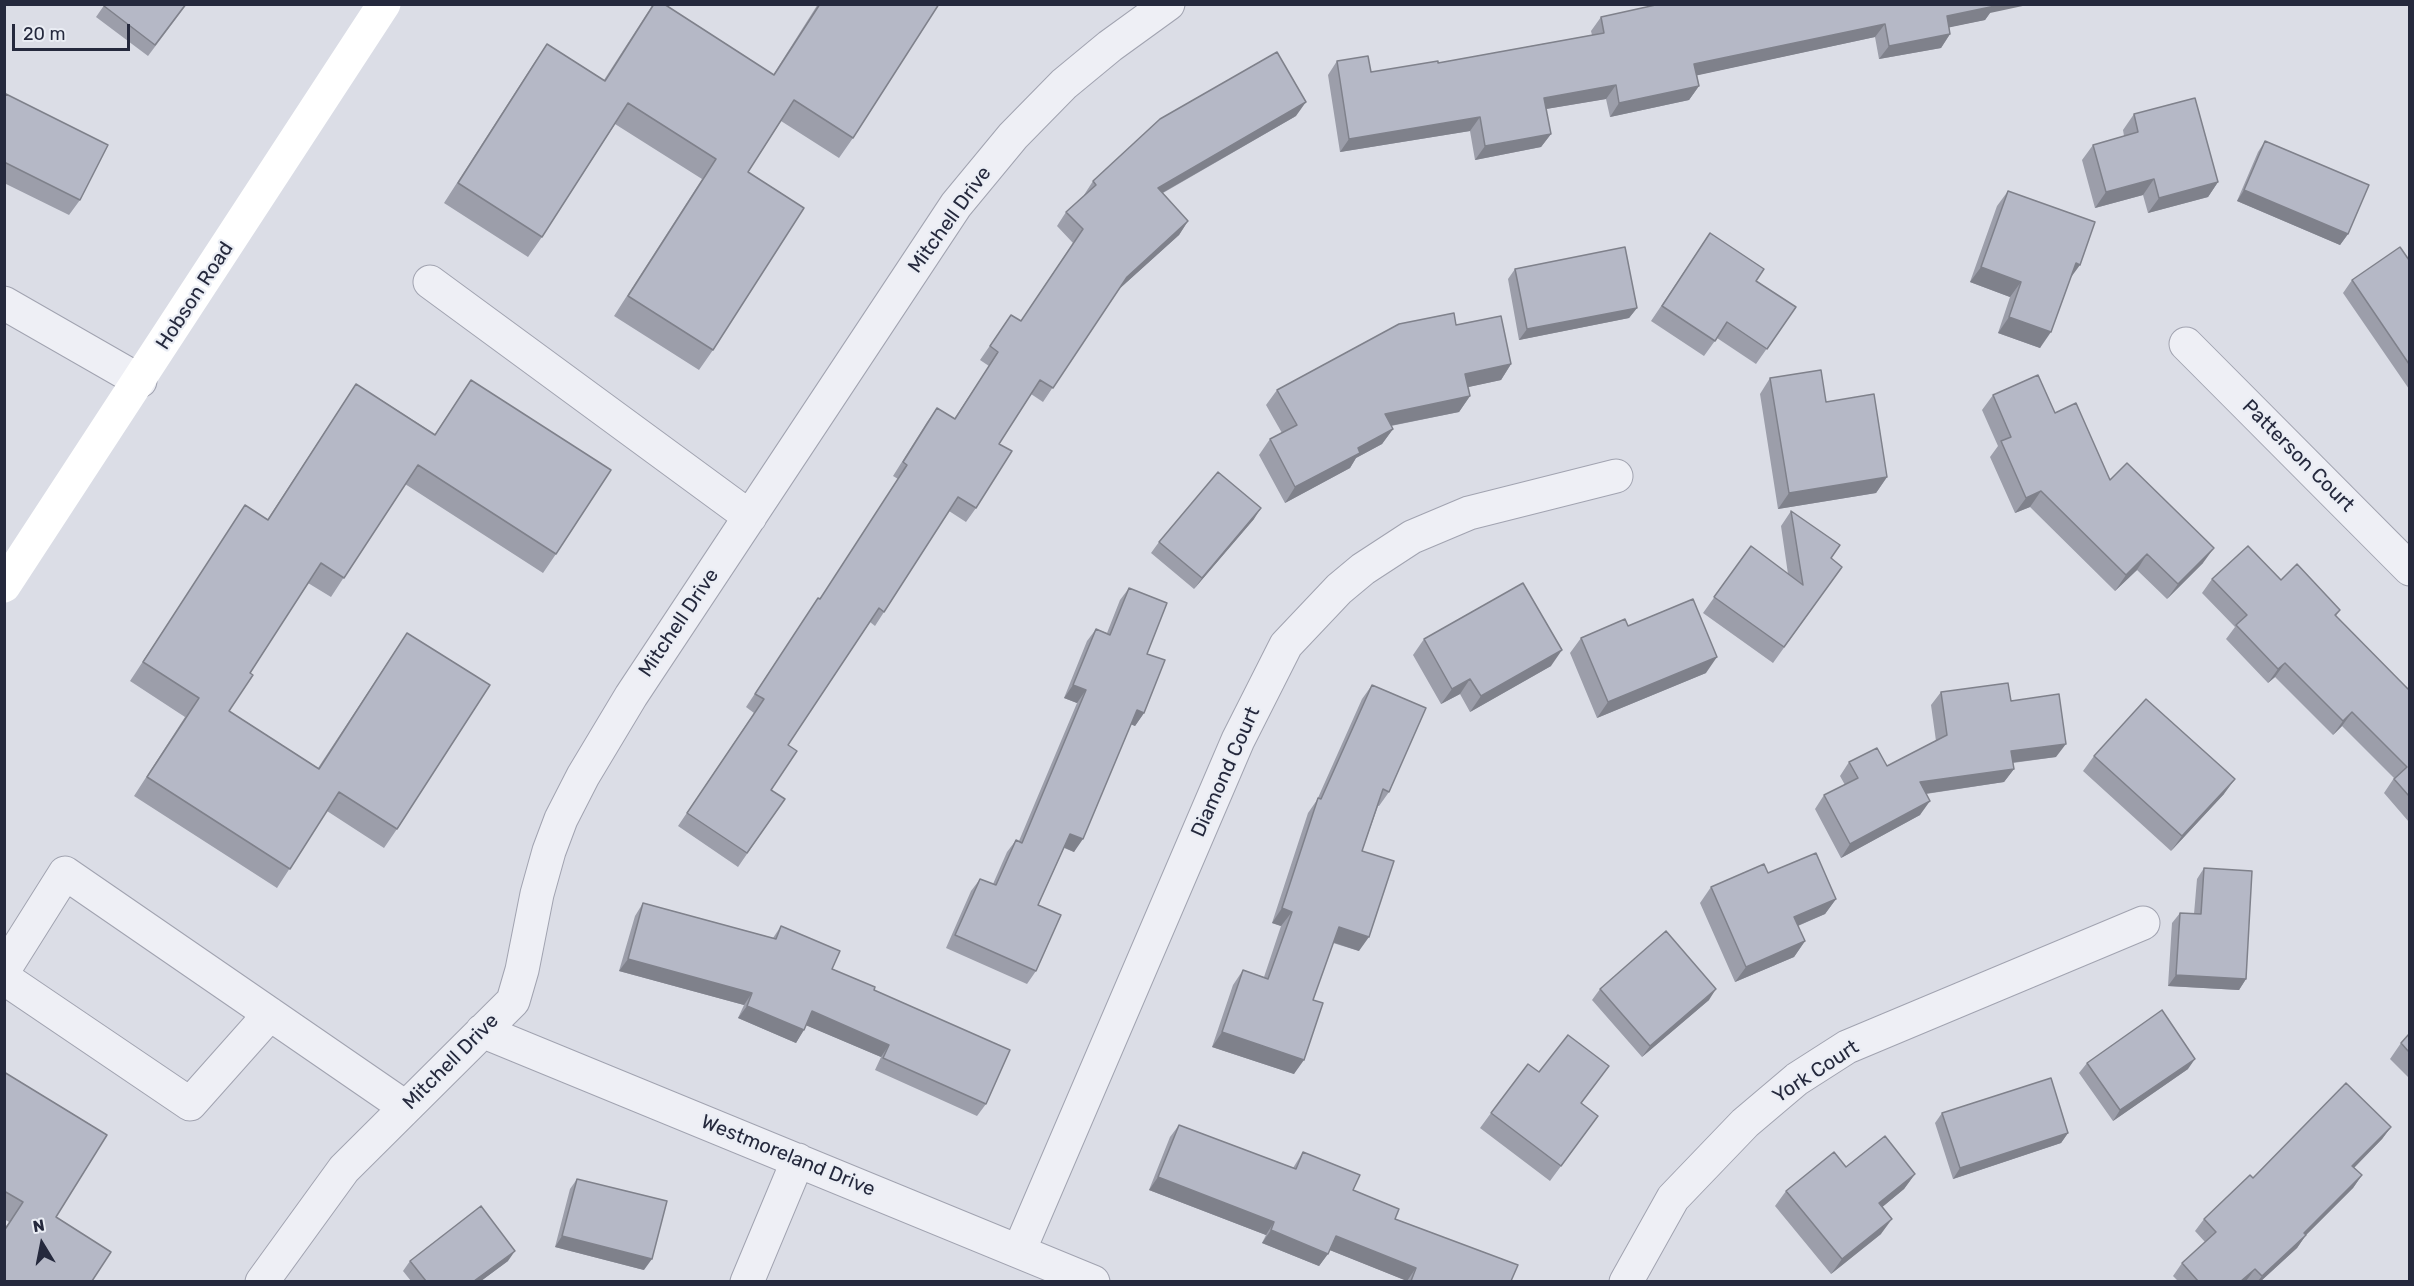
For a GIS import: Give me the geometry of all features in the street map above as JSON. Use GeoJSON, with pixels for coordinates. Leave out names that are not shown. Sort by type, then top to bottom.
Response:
{"type":"FeatureCollection","features":[{"type":"Feature","properties":{"kind":"main road","name":"Hobson Road"},"geometry":{"type":"LineString","coordinates":[[4,586],[140,381],[384,4]]}},
{"type":"Feature","properties":{"kind":"street","name":"Mitchell Drive"},"geometry":{"type":"LineString","coordinates":[[262,1281],[344,1169],[513,1001],[549,851],[561,819],[583,776],[631,696],[956,205],[999,153],[1064,84],[1110,46],[1168,4]]}},
{"type":"Feature","properties":{"kind":"street"},"geometry":{"type":"LineString","coordinates":[[430,282],[750,517]]}},
{"type":"Feature","properties":{"kind":"street"},"geometry":{"type":"LineString","coordinates":[[4,303],[140,381]]}},
{"type":"Feature","properties":{"kind":"street","name":"Patterson Court"},"geometry":{"type":"LineString","coordinates":[[2186,344],[2409,569]]}},
{"type":"Feature","properties":{"kind":"street","name":"Diamond Court"},"geometry":{"type":"LineString","coordinates":[[1019,1251],[1238,740],[1286,645],[1339,589],[1362,569],[1412,537],[1469,513],[1616,476]]}},
{"type":"Feature","properties":{"kind":"street"},"geometry":{"type":"LineString","coordinates":[[4,970],[65,873],[405,1107]]}},
{"type":"Feature","properties":{"kind":"street","name":"York Court"},"geometry":{"type":"LineString","coordinates":[[1626,1281],[1673,1198],[1745,1123],[1797,1079],[1847,1047],[2143,923]]}},
{"type":"Feature","properties":{"kind":"street"},"geometry":{"type":"LineString","coordinates":[[4,978],[190,1104],[270,1014]]}},
{"type":"Feature","properties":{"kind":"street","name":"Westmoreland Drive"},"geometry":{"type":"LineString","coordinates":[[482,1031],[1093,1281]]}},
{"type":"Feature","properties":{"kind":"street"},"geometry":{"type":"LineString","coordinates":[[747,1281],[798,1160]]}},
{"type":"Feature","properties":{"kind":"building"},"geometry":{"type":"Polygon","coordinates":[[[105,4],[186,4],[155,45],[104,6],[105,4]]]}},
{"type":"Feature","properties":{"kind":"building"},"geometry":{"type":"Polygon","coordinates":[[[654,4],[664,4],[774,75],[820,4],[939,4],[853,138],[794,100],[748,172],[804,208],[713,350],[628,296],[716,159],[628,103],[542,237],[458,183],[547,44],[605,81],[654,4]]]}},
{"type":"Feature","properties":{"kind":"building"},"geometry":{"type":"Polygon","coordinates":[[[1660,4],[1995,4],[1995,6],[1947,16],[1950,34],[1889,46],[1885,24],[1694,64],[1699,86],[1619,103],[1616,85],[1544,98],[1551,134],[1485,146],[1480,117],[1349,139],[1337,61],[1368,56],[1371,72],[1438,61],[1438,63],[1604,33],[1601,17],[1660,4]]]}},
{"type":"Feature","properties":{"kind":"building"},"geometry":{"type":"Polygon","coordinates":[[[1277,52],[1306,102],[1158,188],[1188,221],[1127,277],[1053,388],[1040,380],[999,444],[1012,451],[976,508],[958,497],[884,612],[879,608],[788,745],[797,751],[771,790],[785,799],[747,853],[687,813],[764,699],[755,694],[907,465],[903,462],[937,408],[955,419],[998,352],[990,346],[1011,315],[1021,321],[1083,229],[1066,212],[1096,185],[1093,181],[1160,119],[1277,52]]]}},
{"type":"Feature","properties":{"kind":"building"},"geometry":{"type":"Polygon","coordinates":[[[6,94],[108,145],[80,200],[4,162],[4,97],[6,94]]]}},
{"type":"Feature","properties":{"kind":"building"},"geometry":{"type":"Polygon","coordinates":[[[2195,98],[2218,182],[2159,198],[2154,179],[2106,192],[2093,145],[2138,132],[2134,114],[2195,98]]]}},
{"type":"Feature","properties":{"kind":"building"},"geometry":{"type":"Polygon","coordinates":[[[2265,141],[2369,185],[2348,234],[2244,190],[2265,141]]]}},
{"type":"Feature","properties":{"kind":"building"},"geometry":{"type":"Polygon","coordinates":[[[2008,191],[2095,222],[2080,265],[2076,263],[2051,332],[2009,317],[2021,282],[1981,267],[2008,191]]]}},
{"type":"Feature","properties":{"kind":"building"},"geometry":{"type":"Polygon","coordinates":[[[1710,233],[1764,269],[1756,281],[1796,307],[1767,349],[1727,322],[1715,341],[1662,306],[1710,233]]]}},
{"type":"Feature","properties":{"kind":"building"},"geometry":{"type":"Polygon","coordinates":[[[1625,247],[1637,308],[1527,329],[1515,269],[1625,247]]]}},
{"type":"Feature","properties":{"kind":"building"},"geometry":{"type":"Polygon","coordinates":[[[2400,247],[2409,260],[2409,364],[2352,280],[2400,247]]]}},
{"type":"Feature","properties":{"kind":"building"},"geometry":{"type":"Polygon","coordinates":[[[1454,313],[1456,325],[1501,316],[1511,364],[1465,374],[1470,396],[1385,414],[1393,429],[1358,448],[1360,453],[1295,487],[1270,439],[1297,425],[1277,390],[1399,324],[1454,313]]]}},
{"type":"Feature","properties":{"kind":"building"},"geometry":{"type":"Polygon","coordinates":[[[1821,370],[1826,402],[1874,394],[1887,477],[1789,493],[1770,378],[1821,370]]]}},
{"type":"Feature","properties":{"kind":"building"},"geometry":{"type":"Polygon","coordinates":[[[2038,375],[2055,413],[2076,403],[2110,480],[2127,463],[2214,548],[2178,584],[2147,554],[2126,575],[2041,491],[2026,498],[2001,441],[2011,437],[1993,395],[2038,375]]]}},
{"type":"Feature","properties":{"kind":"building"},"geometry":{"type":"Polygon","coordinates":[[[471,380],[611,470],[556,554],[418,465],[344,578],[321,563],[250,673],[253,675],[229,711],[319,769],[407,633],[490,685],[397,829],[339,792],[290,869],[147,777],[199,698],[143,662],[245,505],[268,520],[356,384],[435,435],[471,380]]]}},
{"type":"Feature","properties":{"kind":"building"},"geometry":{"type":"Polygon","coordinates":[[[1218,472],[1261,508],[1202,578],[1159,542],[1218,472]]]}},
{"type":"Feature","properties":{"kind":"building"},"geometry":{"type":"Polygon","coordinates":[[[1791,511],[1840,545],[1831,558],[1842,567],[1784,647],[1714,597],[1751,546],[1803,585],[1791,511]]]}},
{"type":"Feature","properties":{"kind":"building"},"geometry":{"type":"Polygon","coordinates":[[[2248,546],[2281,580],[2297,564],[2340,610],[2335,615],[2409,690],[2409,796],[2394,779],[2407,767],[2352,712],[2343,721],[2285,663],[2278,669],[2236,625],[2247,615],[2212,579],[2248,546]]]}},
{"type":"Feature","properties":{"kind":"building"},"geometry":{"type":"Polygon","coordinates":[[[1523,583],[1562,650],[1481,696],[1470,679],[1452,689],[1424,639],[1523,583]]]}},
{"type":"Feature","properties":{"kind":"building"},"geometry":{"type":"Polygon","coordinates":[[[1129,588],[1167,603],[1147,654],[1165,660],[1144,713],[1137,710],[1083,839],[1070,834],[1038,905],[1061,915],[1036,971],[955,935],[980,879],[996,885],[1016,840],[1022,843],[1086,690],[1073,685],[1096,629],[1110,635],[1129,588]]]}},
{"type":"Feature","properties":{"kind":"building"},"geometry":{"type":"Polygon","coordinates":[[[1693,599],[1717,657],[1608,702],[1581,638],[1625,619],[1628,626],[1693,599]]]}},
{"type":"Feature","properties":{"kind":"building"},"geometry":{"type":"Polygon","coordinates":[[[2008,683],[2011,701],[2059,694],[2066,744],[2011,751],[2014,769],[1920,782],[1930,801],[1850,844],[1824,795],[1858,778],[1849,762],[1877,748],[1887,766],[1947,735],[1941,692],[2008,683]]]}},
{"type":"Feature","properties":{"kind":"building"},"geometry":{"type":"Polygon","coordinates":[[[1372,685],[1426,708],[1389,792],[1383,789],[1362,851],[1394,861],[1369,937],[1339,927],[1313,1000],[1323,1003],[1304,1060],[1222,1032],[1243,970],[1268,979],[1292,912],[1282,908],[1318,798],[1321,799],[1372,685]]]}},
{"type":"Feature","properties":{"kind":"building"},"geometry":{"type":"Polygon","coordinates":[[[2146,699],[2235,779],[2182,836],[2094,756],[2146,699]]]}},
{"type":"Feature","properties":{"kind":"building"},"geometry":{"type":"Polygon","coordinates":[[[1816,853],[1836,899],[1794,917],[1805,941],[1746,967],[1711,887],[1764,864],[1768,873],[1816,853]]]}},
{"type":"Feature","properties":{"kind":"building"},"geometry":{"type":"Polygon","coordinates":[[[2204,868],[2252,871],[2246,979],[2176,975],[2180,913],[2201,914],[2204,868]]]}},
{"type":"Feature","properties":{"kind":"building"},"geometry":{"type":"Polygon","coordinates":[[[643,903],[776,939],[781,926],[840,951],[832,969],[1010,1050],[986,1104],[883,1058],[889,1045],[812,1011],[804,1030],[747,1006],[752,993],[628,959],[643,903]]]}},
{"type":"Feature","properties":{"kind":"building"},"geometry":{"type":"Polygon","coordinates":[[[1666,931],[1716,989],[1650,1046],[1600,989],[1666,931]]]}},
{"type":"Feature","properties":{"kind":"building"},"geometry":{"type":"Polygon","coordinates":[[[2162,1010],[2195,1059],[2120,1110],[2087,1063],[2162,1010]]]}},
{"type":"Feature","properties":{"kind":"building"},"geometry":{"type":"Polygon","coordinates":[[[2409,1034],[2409,1052],[2401,1043],[2409,1034]]]}},
{"type":"Feature","properties":{"kind":"building"},"geometry":{"type":"Polygon","coordinates":[[[1568,1035],[1609,1066],[1581,1103],[1598,1116],[1561,1166],[1491,1113],[1528,1064],[1539,1072],[1568,1035]]]}},
{"type":"Feature","properties":{"kind":"building"},"geometry":{"type":"Polygon","coordinates":[[[4,1072],[107,1135],[56,1217],[111,1252],[92,1281],[4,1281],[4,1231],[23,1202],[4,1191],[4,1072]]]}},
{"type":"Feature","properties":{"kind":"building"},"geometry":{"type":"Polygon","coordinates":[[[2051,1078],[2068,1133],[1960,1168],[1942,1113],[2051,1078]]]}},
{"type":"Feature","properties":{"kind":"building"},"geometry":{"type":"Polygon","coordinates":[[[2346,1083],[2391,1127],[2352,1166],[2362,1175],[2304,1233],[2306,1235],[2262,1276],[2255,1269],[2241,1281],[2198,1281],[2182,1263],[2216,1232],[2204,1219],[2250,1175],[2253,1178],[2346,1083]]]}},
{"type":"Feature","properties":{"kind":"building"},"geometry":{"type":"Polygon","coordinates":[[[1179,1125],[1296,1169],[1303,1152],[1360,1175],[1353,1190],[1399,1209],[1395,1219],[1518,1265],[1511,1281],[1411,1281],[1416,1268],[1336,1236],[1328,1254],[1271,1230],[1274,1222],[1158,1177],[1179,1125]]]}},
{"type":"Feature","properties":{"kind":"building"},"geometry":{"type":"Polygon","coordinates":[[[1885,1136],[1915,1174],[1879,1203],[1892,1219],[1842,1259],[1786,1191],[1834,1152],[1846,1167],[1885,1136]]]}},
{"type":"Feature","properties":{"kind":"building"},"geometry":{"type":"Polygon","coordinates":[[[577,1179],[667,1201],[652,1259],[562,1236],[577,1179]]]}},
{"type":"Feature","properties":{"kind":"building"},"geometry":{"type":"Polygon","coordinates":[[[481,1206],[515,1251],[474,1281],[426,1281],[410,1261],[481,1206]]]}}]}
